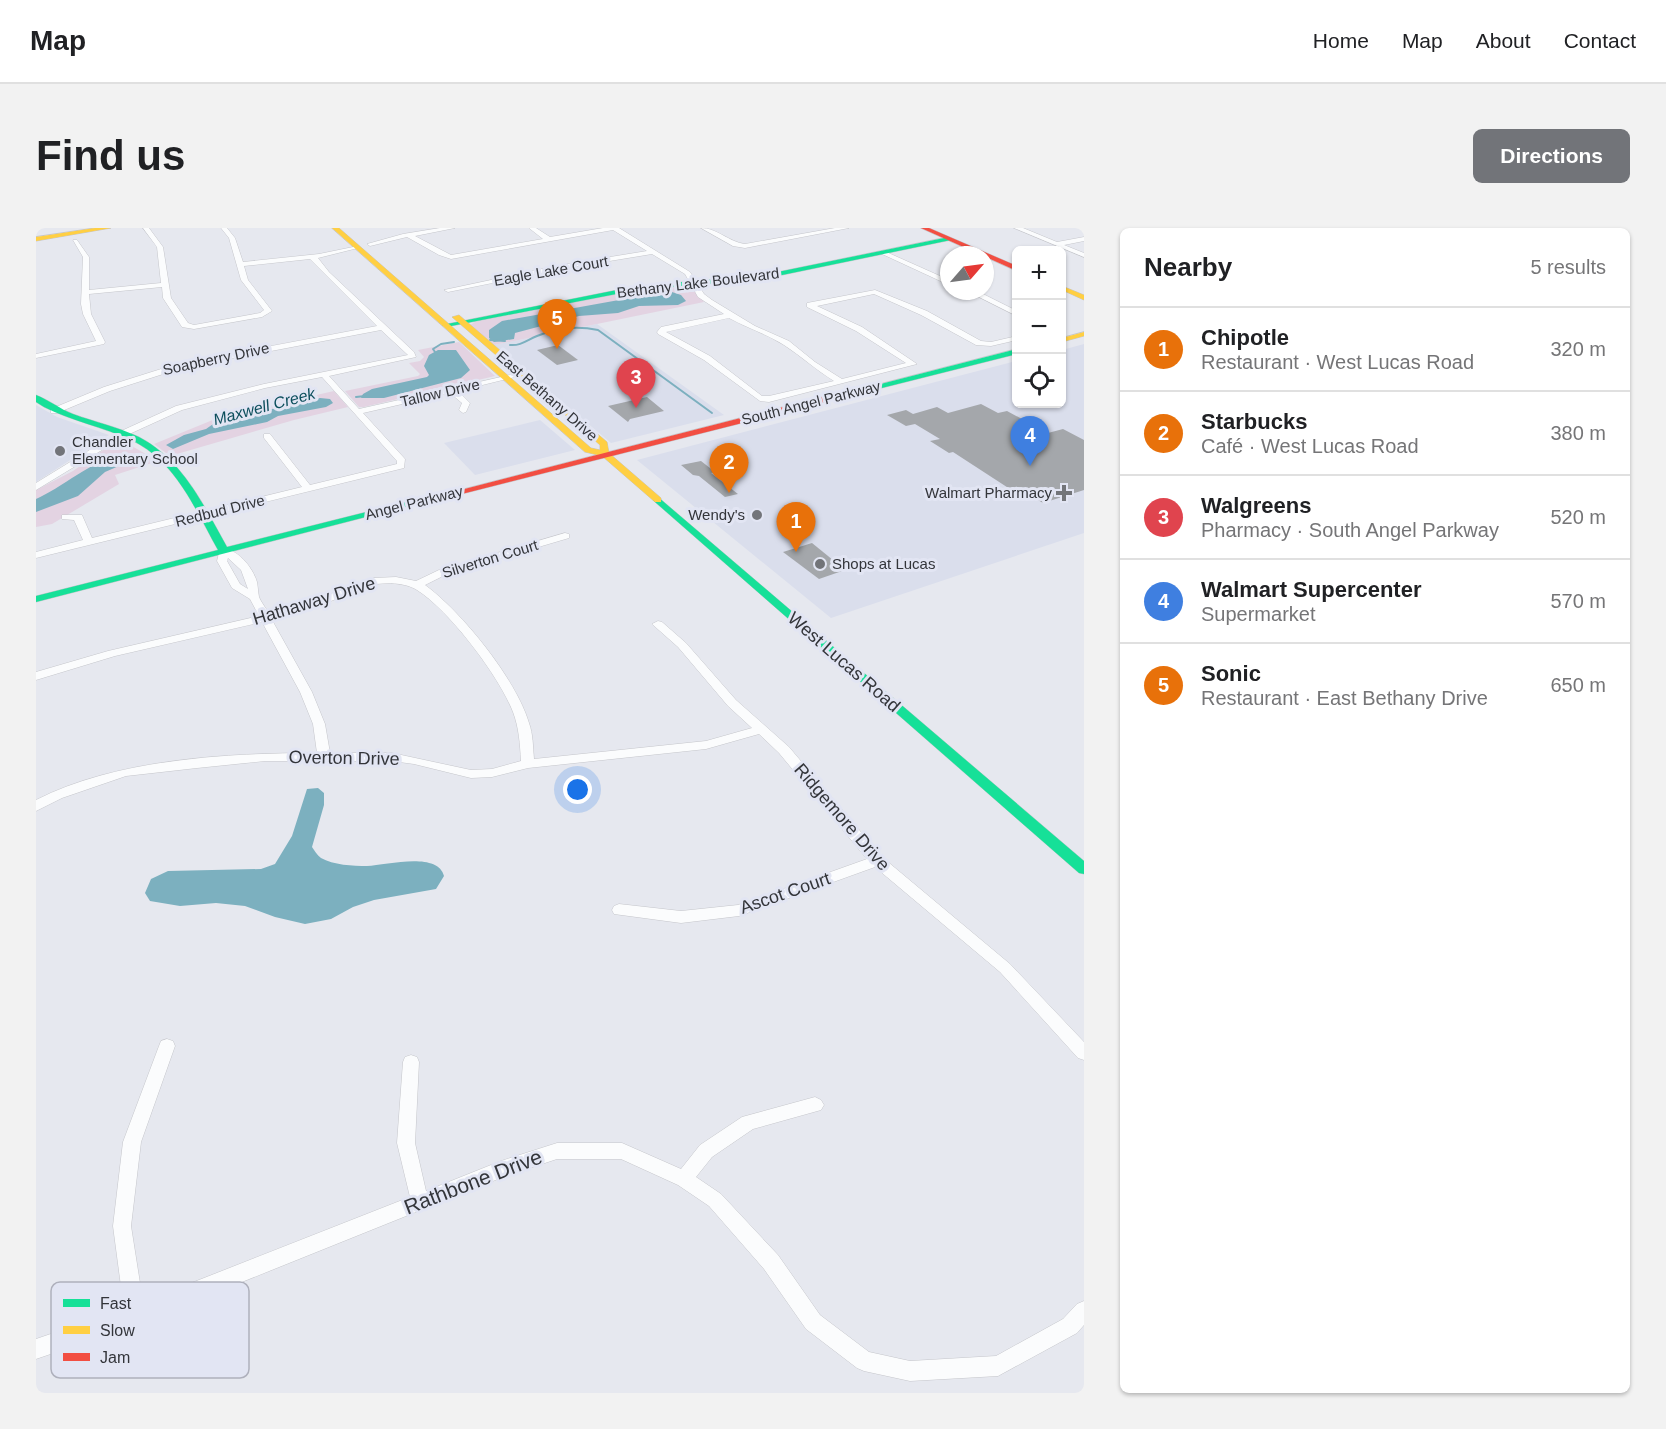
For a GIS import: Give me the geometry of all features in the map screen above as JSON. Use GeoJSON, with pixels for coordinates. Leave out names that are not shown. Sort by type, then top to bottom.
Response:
{"type":"FeatureCollection","features":[{"type":"Feature","properties":{"kind":"main road"},"geometry":{"type":"LineString","coordinates":[[36,239],[108,228]]}},
{"type":"Feature","properties":{"kind":"main road","name":"East Bethany Drive"},"geometry":{"type":"LineString","coordinates":[[335,228],[363,245],[462,322],[604,444],[605,454],[588,450],[446,325],[363,245],[351,228]]}},
{"type":"Feature","properties":{"kind":"main road"},"geometry":{"type":"LineString","coordinates":[[924,228],[1012,266]]}},
{"type":"Feature","properties":{"kind":"main road","name":"Bethany Lake Boulevard"},"geometry":{"type":"LineString","coordinates":[[446,325],[637,288],[763,277],[949,239]]}},
{"type":"Feature","properties":{"kind":"main road"},"geometry":{"type":"LineString","coordinates":[[1066,290],[1084,298]]}},
{"type":"Feature","properties":{"kind":"main road"},"geometry":{"type":"LineString","coordinates":[[1066,339],[1084,334]]}},
{"type":"Feature","properties":{"kind":"main road","name":"South Angel Parkway"},"geometry":{"type":"LineString","coordinates":[[605,454],[1012,352]]}},
{"type":"Feature","properties":{"kind":"main road"},"geometry":{"type":"LineString","coordinates":[[36,398],[54,411],[122,434],[146,445],[169,462],[224,551]]}},
{"type":"Feature","properties":{"kind":"main road","name":"Angel Parkway"},"geometry":{"type":"LineString","coordinates":[[36,599],[605,454]]}},
{"type":"Feature","properties":{"kind":"main road","name":"West Lucas Road"},"geometry":{"type":"LineString","coordinates":[[605,454],[1084,870]]}},
{"type":"Feature","properties":{"kind":"street"},"geometry":{"type":"LineString","coordinates":[[146,228],[160,247],[167,298],[187,326],[198,326],[267,312],[268,309],[245,280],[232,238],[224,228]]}},
{"type":"Feature","properties":{"kind":"street"},"geometry":{"type":"LineString","coordinates":[[240,264],[310,256],[363,245],[389,243],[409,236],[452,228]]}},
{"type":"Feature","properties":{"kind":"street"},"geometry":{"type":"LineString","coordinates":[[532,228],[550,240]]}},
{"type":"Feature","properties":{"kind":"street"},"geometry":{"type":"LineString","coordinates":[[409,236],[425,242],[447,257],[614,228],[688,273],[705,298],[730,315],[786,344],[812,364],[840,381]]}},
{"type":"Feature","properties":{"kind":"street"},"geometry":{"type":"LineString","coordinates":[[704,228],[742,246],[846,228]]}},
{"type":"Feature","properties":{"kind":"street"},"geometry":{"type":"LineString","coordinates":[[786,228],[802,236]]}},
{"type":"Feature","properties":{"kind":"street"},"geometry":{"type":"LineString","coordinates":[[1017,228],[1084,255]]}},
{"type":"Feature","properties":{"kind":"street"},"geometry":{"type":"LineString","coordinates":[[1057,244],[1084,239]]}},
{"type":"Feature","properties":{"kind":"street"},"geometry":{"type":"LineString","coordinates":[[36,356],[101,342],[87,314],[85,292],[87,257],[75,241]]}},
{"type":"Feature","properties":{"kind":"street","name":"Eagle Lake Court"},"geometry":{"type":"LineString","coordinates":[[448,290],[561,267],[654,252]]}},
{"type":"Feature","properties":{"kind":"street"},"geometry":{"type":"LineString","coordinates":[[884,252],[940,279]]}},
{"type":"Feature","properties":{"kind":"street"},"geometry":{"type":"LineString","coordinates":[[36,487],[122,434],[179,408],[214,398],[412,357],[384,327],[326,273],[320,263],[310,256]]}},
{"type":"Feature","properties":{"kind":"street"},"geometry":{"type":"LineString","coordinates":[[85,292],[164,285]]}},
{"type":"Feature","properties":{"kind":"street"},"geometry":{"type":"LineString","coordinates":[[730,315],[664,329],[661,332],[707,358],[760,398],[769,399],[913,364],[859,329],[810,305],[875,292],[924,313],[979,343],[991,344],[1012,339]]}},
{"type":"Feature","properties":{"kind":"street"},"geometry":{"type":"LineString","coordinates":[[989,300],[1012,312]]}},
{"type":"Feature","properties":{"kind":"street","name":"Soapberry Drive"},"geometry":{"type":"LineString","coordinates":[[54,411],[106,389],[180,366],[384,327]]}},
{"type":"Feature","properties":{"kind":"street","name":"Tallow Drive"},"geometry":{"type":"LineString","coordinates":[[357,412],[523,374]]}},
{"type":"Feature","properties":{"kind":"street"},"geometry":{"type":"LineString","coordinates":[[324,375],[357,412]]}},
{"type":"Feature","properties":{"kind":"street"},"geometry":{"type":"LineString","coordinates":[[453,390],[466,404],[463,410]]}},
{"type":"Feature","properties":{"kind":"street","name":"Redbud Drive"},"geometry":{"type":"LineString","coordinates":[[36,555],[402,465],[402,461],[357,412]]}},
{"type":"Feature","properties":{"kind":"street"},"geometry":{"type":"LineString","coordinates":[[267,436],[309,489]]}},
{"type":"Feature","properties":{"kind":"street"},"geometry":{"type":"LineString","coordinates":[[66,517],[78,517],[89,542]]}},
{"type":"Feature","properties":{"kind":"street","name":"Silverton Court"},"geometry":{"type":"LineString","coordinates":[[416,585],[443,573],[566,536]]}},
{"type":"Feature","properties":{"kind":"street"},"geometry":{"type":"LineString","coordinates":[[254,597],[236,586],[222,561],[224,551],[238,558],[253,582],[254,597],[306,692],[319,724],[324,758]]}},
{"type":"Feature","properties":{"kind":"street","name":"Hathaway Drive"},"geometry":{"type":"LineString","coordinates":[[36,676],[112,653],[265,618],[318,603],[384,579],[416,585],[430,594],[471,638],[507,690],[523,721],[528,764]]}},
{"type":"Feature","properties":{"kind":"street","name":"Ridgemore Drive"},"geometry":{"type":"LineString","coordinates":[[658,624],[682,645],[732,703],[784,750],[877,861],[1005,968],[1084,1053]]}},
{"type":"Feature","properties":{"kind":"street","name":"Overton Drive"},"geometry":{"type":"LineString","coordinates":[[36,806],[57,795],[125,772],[265,757],[392,757],[471,774],[502,772],[528,764],[706,745],[761,729]]}},
{"type":"Feature","properties":{"kind":"street","name":"Ascot Court"},"geometry":{"type":"LineString","coordinates":[[619,910],[681,916],[738,910],[877,861]]}},
{"type":"Feature","properties":{"kind":"street"},"geometry":{"type":"LineString","coordinates":[[130,1282],[122,1226],[130,1153],[167,1046]]}},
{"type":"Feature","properties":{"kind":"street"},"geometry":{"type":"LineString","coordinates":[[411,1062],[406,1143],[420,1202]]}},
{"type":"Feature","properties":{"kind":"street"},"geometry":{"type":"LineString","coordinates":[[684,1179],[706,1150],[748,1122],[815,1106]]}},
{"type":"Feature","properties":{"kind":"street","name":"Rathbone Drive"},"geometry":{"type":"LineString","coordinates":[[218,1282],[501,1169],[557,1150],[622,1151],[684,1179],[715,1200],[763,1253],[813,1322],[864,1361],[910,1371],[998,1365],[1070,1326],[1084,1311]]}},
{"type":"Feature","properties":{"kind":"street","name":"Rathbone Drive"},"geometry":{"type":"LineString","coordinates":[[36,1349],[51,1344]]}},
{"type":"Feature","properties":{"kind":"shaded area"},"geometry":{"type":"Polygon","coordinates":[[[690,284],[704,302],[494,345],[470,325],[475,322],[631,291],[690,284]]]}},
{"type":"Feature","properties":{"kind":"shaded area"},"geometry":{"type":"Polygon","coordinates":[[[597,324],[724,415],[611,443],[494,345],[597,324]]]}},
{"type":"Feature","properties":{"kind":"shaded area"},"geometry":{"type":"Polygon","coordinates":[[[459,342],[495,376],[364,407],[359,407],[345,391],[418,376],[420,374],[409,363],[420,361],[424,357],[418,350],[459,342]]]}},
{"type":"Feature","properties":{"kind":"shaded area"},"geometry":{"type":"Polygon","coordinates":[[[1084,344],[1084,533],[831,618],[637,460],[1012,362],[1012,408],[1066,408],[1066,349],[1084,344]]]}},
{"type":"Feature","properties":{"kind":"shaded area"},"geometry":{"type":"Polygon","coordinates":[[[334,391],[348,407],[170,456],[154,444],[220,417],[334,391]]]}},
{"type":"Feature","properties":{"kind":"shaded area","name":"Chandler Elementary School"},"geometry":{"type":"Polygon","coordinates":[[[36,405],[57,417],[109,435],[36,482],[36,405]]]}},
{"type":"Feature","properties":{"kind":"shaded area"},"geometry":{"type":"Polygon","coordinates":[[[540,420],[575,450],[475,475],[444,443],[540,420]]]}},
{"type":"Feature","properties":{"kind":"shaded area"},"geometry":{"type":"Polygon","coordinates":[[[123,441],[158,461],[115,475],[119,484],[52,524],[36,527],[36,490],[73,471],[115,442],[123,441]]]}},
{"type":"Feature","properties":{"kind":"water"},"geometry":{"type":"Polygon","coordinates":[[[669,291],[681,295],[686,301],[678,305],[639,306],[618,313],[579,316],[515,333],[514,339],[494,342],[489,338],[489,330],[502,321],[669,291]]]}},
{"type":"Feature","properties":{"kind":"water"},"geometry":{"type":"Polygon","coordinates":[[[438,350],[456,350],[470,370],[461,378],[384,398],[361,398],[363,394],[372,389],[427,377],[429,375],[424,366],[429,355],[438,350]]]}},
{"type":"Feature","properties":{"kind":"water"},"geometry":{"type":"Polygon","coordinates":[[[320,398],[330,399],[333,403],[326,407],[278,416],[267,422],[209,434],[173,449],[166,445],[184,435],[206,429],[216,422],[320,398]]]}},
{"type":"Feature","properties":{"kind":"water"},"geometry":{"type":"Polygon","coordinates":[[[118,456],[135,459],[105,472],[78,496],[36,512],[36,499],[100,462],[118,456]]]}},
{"type":"Feature","properties":{"kind":"water"},"geometry":{"type":"Polygon","coordinates":[[[318,788],[324,793],[324,805],[312,847],[320,857],[343,865],[356,866],[410,861],[432,864],[440,868],[444,876],[436,889],[374,900],[353,907],[331,919],[305,924],[275,917],[245,906],[216,903],[180,906],[150,901],[145,893],[151,879],[168,871],[261,869],[275,864],[292,836],[307,789],[318,788]]]}},
{"type":"Feature","properties":{"kind":"building"},"geometry":{"type":"Polygon","coordinates":[[[558,345],[578,360],[557,365],[537,350],[558,345]]]}},
{"type":"Feature","properties":{"kind":"building"},"geometry":{"type":"Polygon","coordinates":[[[647,397],[664,411],[630,419],[628,422],[608,406],[647,397]]]}},
{"type":"Feature","properties":{"kind":"building"},"geometry":{"type":"Polygon","coordinates":[[[981,404],[998,413],[1007,411],[1048,433],[1063,429],[1084,440],[1084,490],[1043,503],[1026,493],[1019,495],[953,452],[949,453],[930,441],[940,439],[915,424],[906,426],[887,415],[906,410],[913,414],[937,407],[948,413],[981,404]]]}},
{"type":"Feature","properties":{"kind":"building"},"geometry":{"type":"Polygon","coordinates":[[[701,461],[715,472],[711,473],[738,494],[725,497],[681,465],[701,461]]]}},
{"type":"Feature","properties":{"kind":"building","name":"Shops at Lucas"},"geometry":{"type":"Polygon","coordinates":[[[812,543],[845,570],[819,579],[783,552],[812,543]]]}},
{"type":"Feature","properties":{"kind":"waterway"},"geometry":{"type":"LineString","coordinates":[[510,345],[521,344],[544,333],[567,328],[598,330],[712,413]]}},
{"type":"Feature","properties":{"kind":"waterway"},"geometry":{"type":"LineString","coordinates":[[490,340],[505,341]]}},
{"type":"Feature","properties":{"kind":"waterway","name":"Maxwell Creek"},"geometry":{"type":"LineString","coordinates":[[437,355],[433,349],[441,344],[454,342]]}},
{"type":"Feature","properties":{"kind":"waterway","name":"Maxwell Creek"},"geometry":{"type":"LineString","coordinates":[[356,397],[365,396]]}},
{"type":"Feature","properties":{"kind":"waterway","name":"Maxwell Creek"},"geometry":{"type":"LineString","coordinates":[[131,460],[142,458],[142,455]]}},
{"type":"Feature","properties":{"kind":"traffic: fast"},"geometry":{"type":"LineString","coordinates":[[446,325],[637,288],[763,277],[949,239]]}},
{"type":"Feature","properties":{"kind":"traffic: fast"},"geometry":{"type":"LineString","coordinates":[[834,397],[1012,352]]}},
{"type":"Feature","properties":{"kind":"traffic: fast"},"geometry":{"type":"LineString","coordinates":[[36,398],[59,411],[134,438],[164,458],[187,487],[224,551]]}},
{"type":"Feature","properties":{"kind":"traffic: fast"},"geometry":{"type":"LineString","coordinates":[[36,599],[450,494]]}},
{"type":"Feature","properties":{"kind":"traffic: fast"},"geometry":{"type":"LineString","coordinates":[[658,500],[1084,869]]}},
{"type":"Feature","properties":{"kind":"traffic: slow"},"geometry":{"type":"LineString","coordinates":[[36,239],[108,228]]}},
{"type":"Feature","properties":{"kind":"traffic: slow"},"geometry":{"type":"LineString","coordinates":[[335,228],[588,450],[605,454],[658,500]]}},
{"type":"Feature","properties":{"kind":"traffic: slow"},"geometry":{"type":"LineString","coordinates":[[1066,290],[1084,298]]}},
{"type":"Feature","properties":{"kind":"traffic: slow"},"geometry":{"type":"LineString","coordinates":[[456,317],[604,444],[605,454]]}},
{"type":"Feature","properties":{"kind":"traffic: slow"},"geometry":{"type":"LineString","coordinates":[[1066,339],[1084,334]]}},
{"type":"Feature","properties":{"kind":"traffic: jam"},"geometry":{"type":"LineString","coordinates":[[924,228],[1012,267]]}},
{"type":"Feature","properties":{"kind":"traffic: jam"},"geometry":{"type":"LineString","coordinates":[[450,494],[834,397]]}},
{"type":"Feature","properties":{"kind":"place","name":"Sonic"},"geometry":{"type":"Point","coordinates":[557,349]}},
{"type":"Feature","properties":{"kind":"place","name":"Walgreens"},"geometry":{"type":"Point","coordinates":[636,408]}},
{"type":"Feature","properties":{"kind":"place","name":"Chandler Elementary School"},"geometry":{"type":"Point","coordinates":[60,451]}},
{"type":"Feature","properties":{"kind":"place","name":"Walmart Supercenter"},"geometry":{"type":"Point","coordinates":[1030,466]}},
{"type":"Feature","properties":{"kind":"place","name":"Starbucks"},"geometry":{"type":"Point","coordinates":[729,493]}},
{"type":"Feature","properties":{"kind":"place","name":"Walmart Pharmacy"},"geometry":{"type":"Point","coordinates":[1064,493]}},
{"type":"Feature","properties":{"kind":"place","name":"Wendy's"},"geometry":{"type":"Point","coordinates":[757,515]}},
{"type":"Feature","properties":{"kind":"place","name":"Chipotle"},"geometry":{"type":"Point","coordinates":[796,552]}},
{"type":"Feature","properties":{"kind":"place","name":"Shops at Lucas"},"geometry":{"type":"Point","coordinates":[820,564]}}]}
